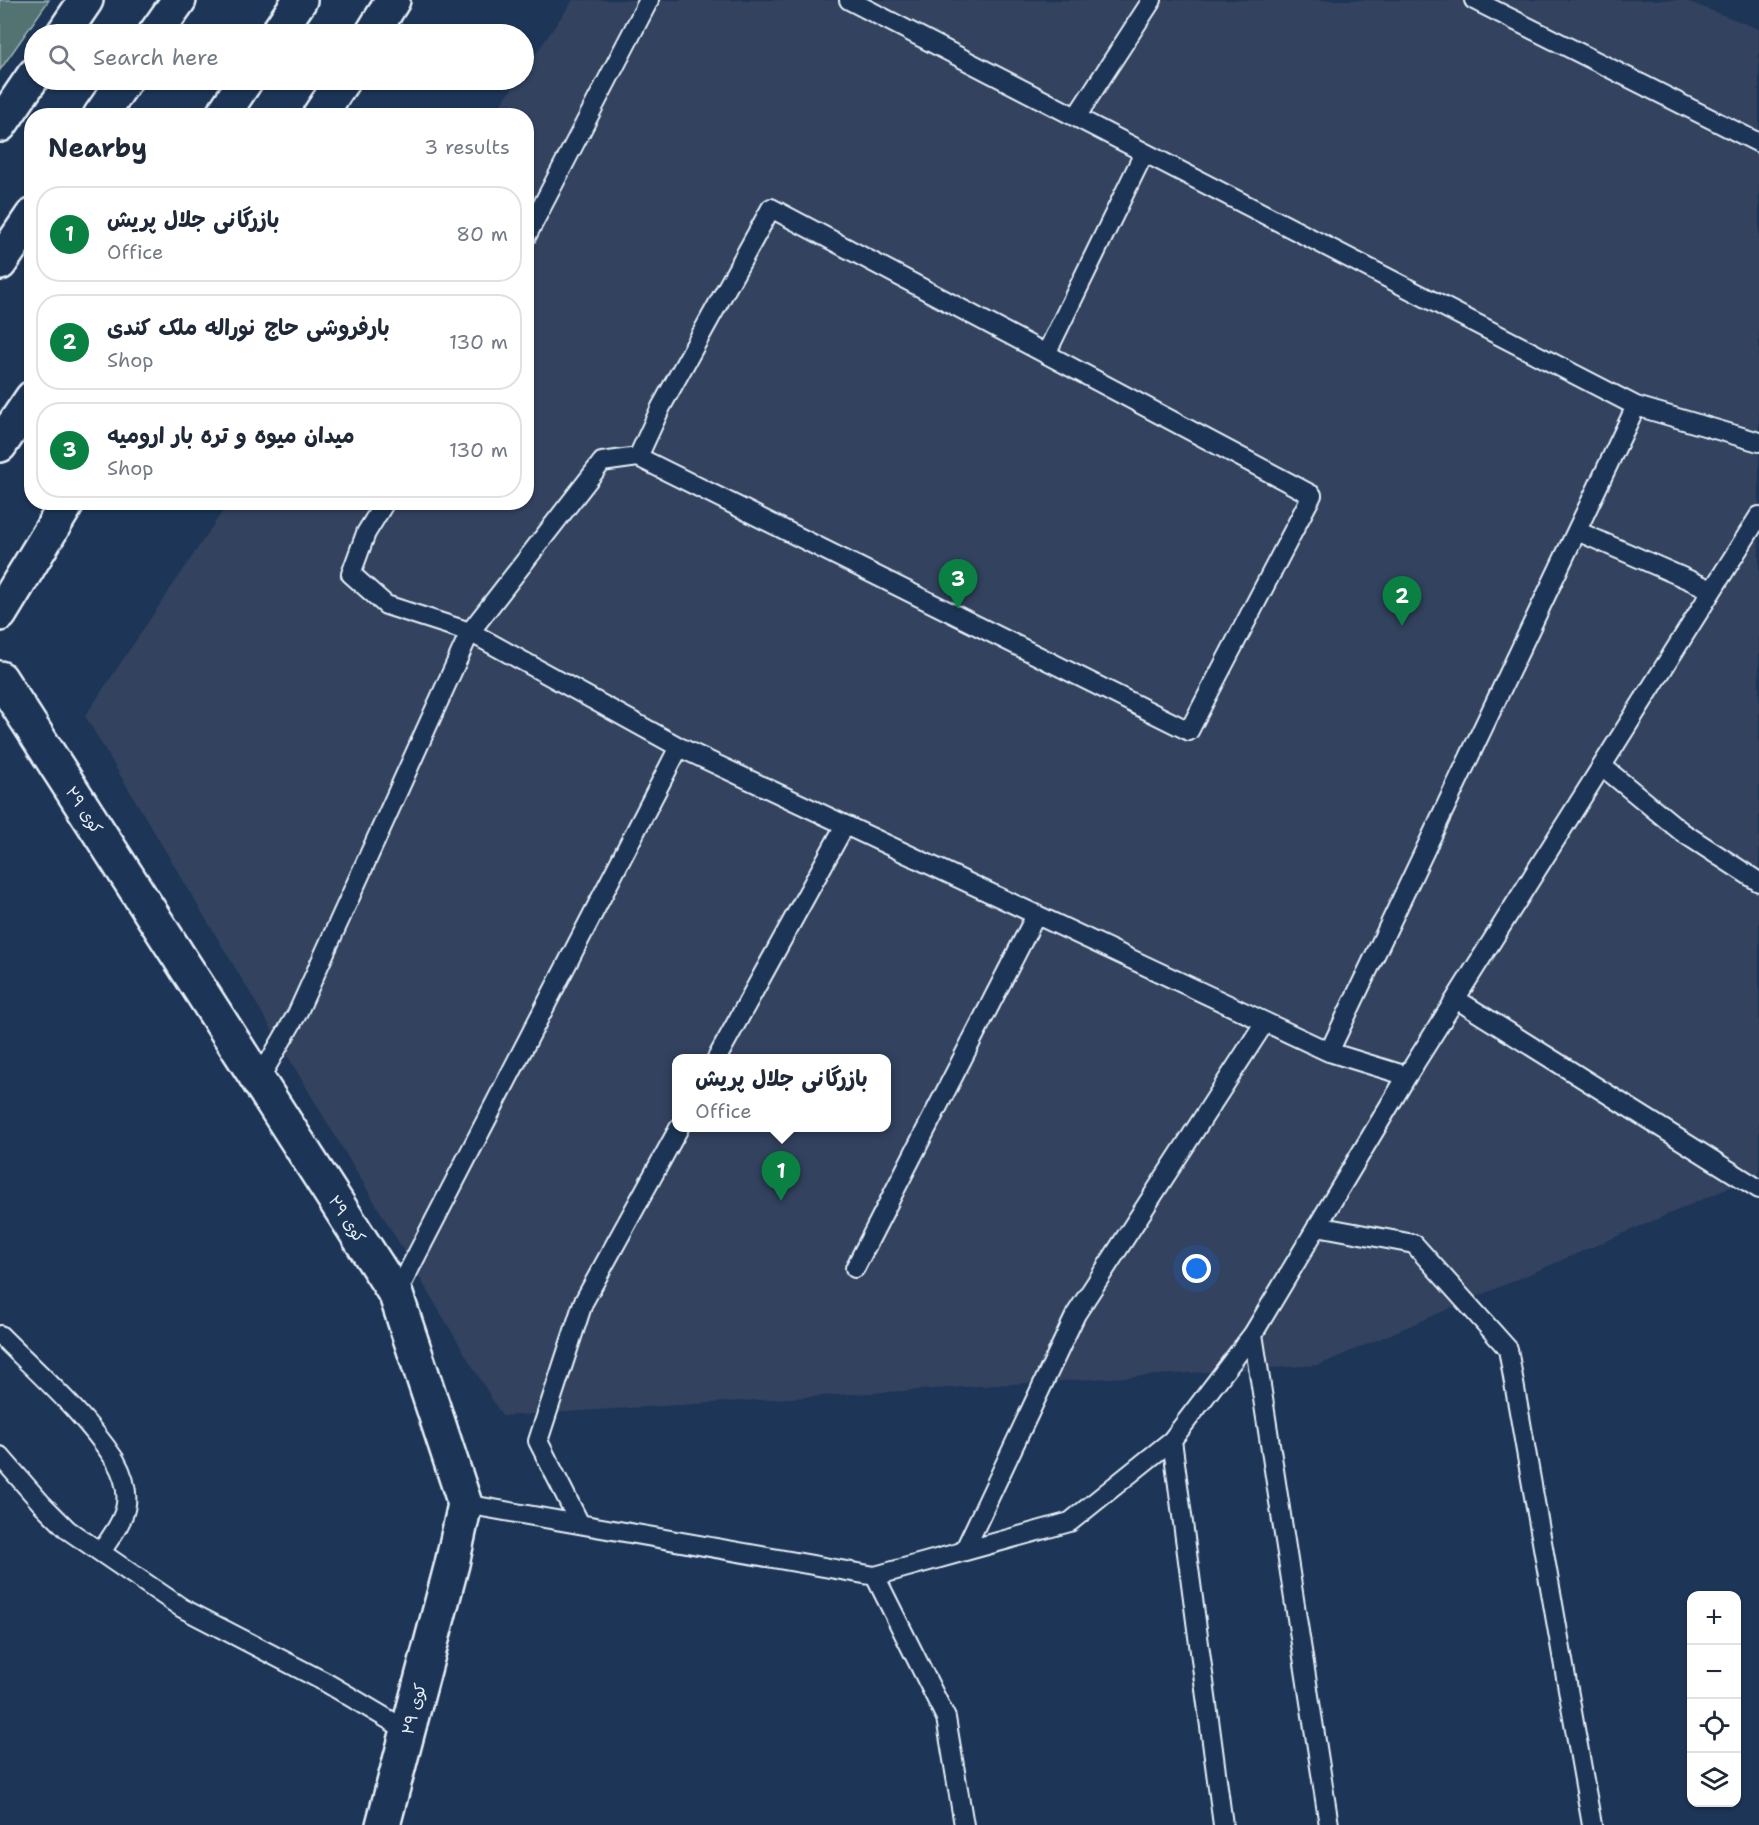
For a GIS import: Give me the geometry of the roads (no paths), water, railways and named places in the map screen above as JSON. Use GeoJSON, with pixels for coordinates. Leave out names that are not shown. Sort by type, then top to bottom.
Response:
{"type":"FeatureCollection","features":[{"type":"Feature","properties":{"kind":"main road"},"geometry":{"type":"LineString","coordinates":[[70,24],[86,0]]}},
{"type":"Feature","properties":{"kind":"main road"},"geometry":{"type":"LineString","coordinates":[[162,24],[179,0]]}},
{"type":"Feature","properties":{"kind":"main road"},"geometry":{"type":"LineString","coordinates":[[284,24],[300,0]]}},
{"type":"Feature","properties":{"kind":"main road"},"geometry":{"type":"LineString","coordinates":[[0,125],[24,90]]}},
{"type":"Feature","properties":{"kind":"main road"},"geometry":{"type":"LineString","coordinates":[[105,108],[117,90]]}},
{"type":"Feature","properties":{"kind":"main road"},"geometry":{"type":"LineString","coordinates":[[227,108],[239,90]]}},
{"type":"Feature","properties":{"kind":"main road"},"geometry":{"type":"LineString","coordinates":[[325,108],[337,90]]}},
{"type":"Feature","properties":{"kind":"main road"},"geometry":{"type":"LineString","coordinates":[[0,263],[24,228]]}},
{"type":"Feature","properties":{"kind":"main road"},"geometry":{"type":"LineString","coordinates":[[0,445],[24,410]]}},
{"type":"Feature","properties":{"kind":"main road"},"geometry":{"type":"LineString","coordinates":[[0,614],[63,510]]}},
{"type":"Feature","properties":{"kind":"main road","name":"کوی ۲۹"},"geometry":{"type":"LineString","coordinates":[[0,678],[396,1295],[465,1504],[452,1564],[383,1825]]}},
{"type":"Feature","properties":{"kind":"lane"},"geometry":{"type":"LineString","coordinates":[[534,222],[649,0]]}},
{"type":"Feature","properties":{"kind":"lane"},"geometry":{"type":"LineString","coordinates":[[849,0],[876,6],[1144,153],[1636,406],[1759,442]]}},
{"type":"Feature","properties":{"kind":"lane"},"geometry":{"type":"LineString","coordinates":[[1076,117],[1152,0]]}},
{"type":"Feature","properties":{"kind":"lane"},"geometry":{"type":"LineString","coordinates":[[1474,0],[1759,143]]}},
{"type":"Feature","properties":{"kind":"lane"},"geometry":{"type":"LineString","coordinates":[[1046,354],[1144,153]]}},
{"type":"Feature","properties":{"kind":"lane"},"geometry":{"type":"LineString","coordinates":[[258,1081],[297,1014],[470,632],[602,462],[638,457],[1189,731],[1312,495],[771,208],[661,407],[638,457]]}},
{"type":"Feature","properties":{"kind":"lane"},"geometry":{"type":"LineString","coordinates":[[1329,1053],[1636,406]]}},
{"type":"Feature","properties":{"kind":"lane"},"geometry":{"type":"LineString","coordinates":[[380,510],[366,533],[351,574],[386,605],[470,632],[679,747],[1329,1053],[1407,1076]]}},
{"type":"Feature","properties":{"kind":"lane"},"geometry":{"type":"LineString","coordinates":[[465,1504],[875,1576],[1070,1522],[1172,1440],[1253,1334],[1407,1076],[1759,516]]}},
{"type":"Feature","properties":{"kind":"lane"},"geometry":{"type":"LineString","coordinates":[[1577,531],[1712,590]]}},
{"type":"Feature","properties":{"kind":"lane"},"geometry":{"type":"LineString","coordinates":[[396,1295],[679,747]]}},
{"type":"Feature","properties":{"kind":"lane"},"geometry":{"type":"LineString","coordinates":[[1602,766],[1682,832],[1759,882]]}},
{"type":"Feature","properties":{"kind":"lane"},"geometry":{"type":"LineString","coordinates":[[720,1054],[845,825]]}},
{"type":"Feature","properties":{"kind":"lane"},"geometry":{"type":"LineString","coordinates":[[855,1268],[1036,915]]}},
{"type":"Feature","properties":{"kind":"lane"},"geometry":{"type":"LineString","coordinates":[[1456,999],[1759,1189]]}},
{"type":"Feature","properties":{"kind":"lane"},"geometry":{"type":"LineString","coordinates":[[964,1551],[1076,1314],[1264,1022]]}},
{"type":"Feature","properties":{"kind":"lane"},"geometry":{"type":"LineString","coordinates":[[580,1524],[538,1441],[582,1303],[677,1132]]}},
{"type":"Feature","properties":{"kind":"lane"},"geometry":{"type":"LineString","coordinates":[[1317,1226],[1414,1244],[1508,1349],[1592,1825]]}},
{"type":"Feature","properties":{"kind":"lane"},"geometry":{"type":"LineString","coordinates":[[1253,1334],[1329,1825]]}},
{"type":"Feature","properties":{"kind":"lane"},"geometry":{"type":"LineString","coordinates":[[0,1335],[81,1417],[116,1461],[126,1488],[126,1505],[117,1527],[101,1552]]}},
{"type":"Feature","properties":{"kind":"lane"},"geometry":{"type":"LineString","coordinates":[[1172,1440],[1223,1825]]}},
{"type":"Feature","properties":{"kind":"lane"},"geometry":{"type":"LineString","coordinates":[[0,1456],[68,1530],[182,1608],[327,1683],[408,1731]]}},
{"type":"Feature","properties":{"kind":"lane"},"geometry":{"type":"LineString","coordinates":[[875,1576],[946,1718],[963,1825]]}},
{"type":"Feature","properties":{"kind":"place","name":"میدان میوه و تره بار ارومیه"},"geometry":{"type":"Point","coordinates":[958,609]}},
{"type":"Feature","properties":{"kind":"place","name":"بارفروشی حاج نوراله ملک کندی"},"geometry":{"type":"Point","coordinates":[1402,626]}},
{"type":"Feature","properties":{"kind":"place","name":"بازرگانی جلال پریش"},"geometry":{"type":"Point","coordinates":[781,1201]}}]}
